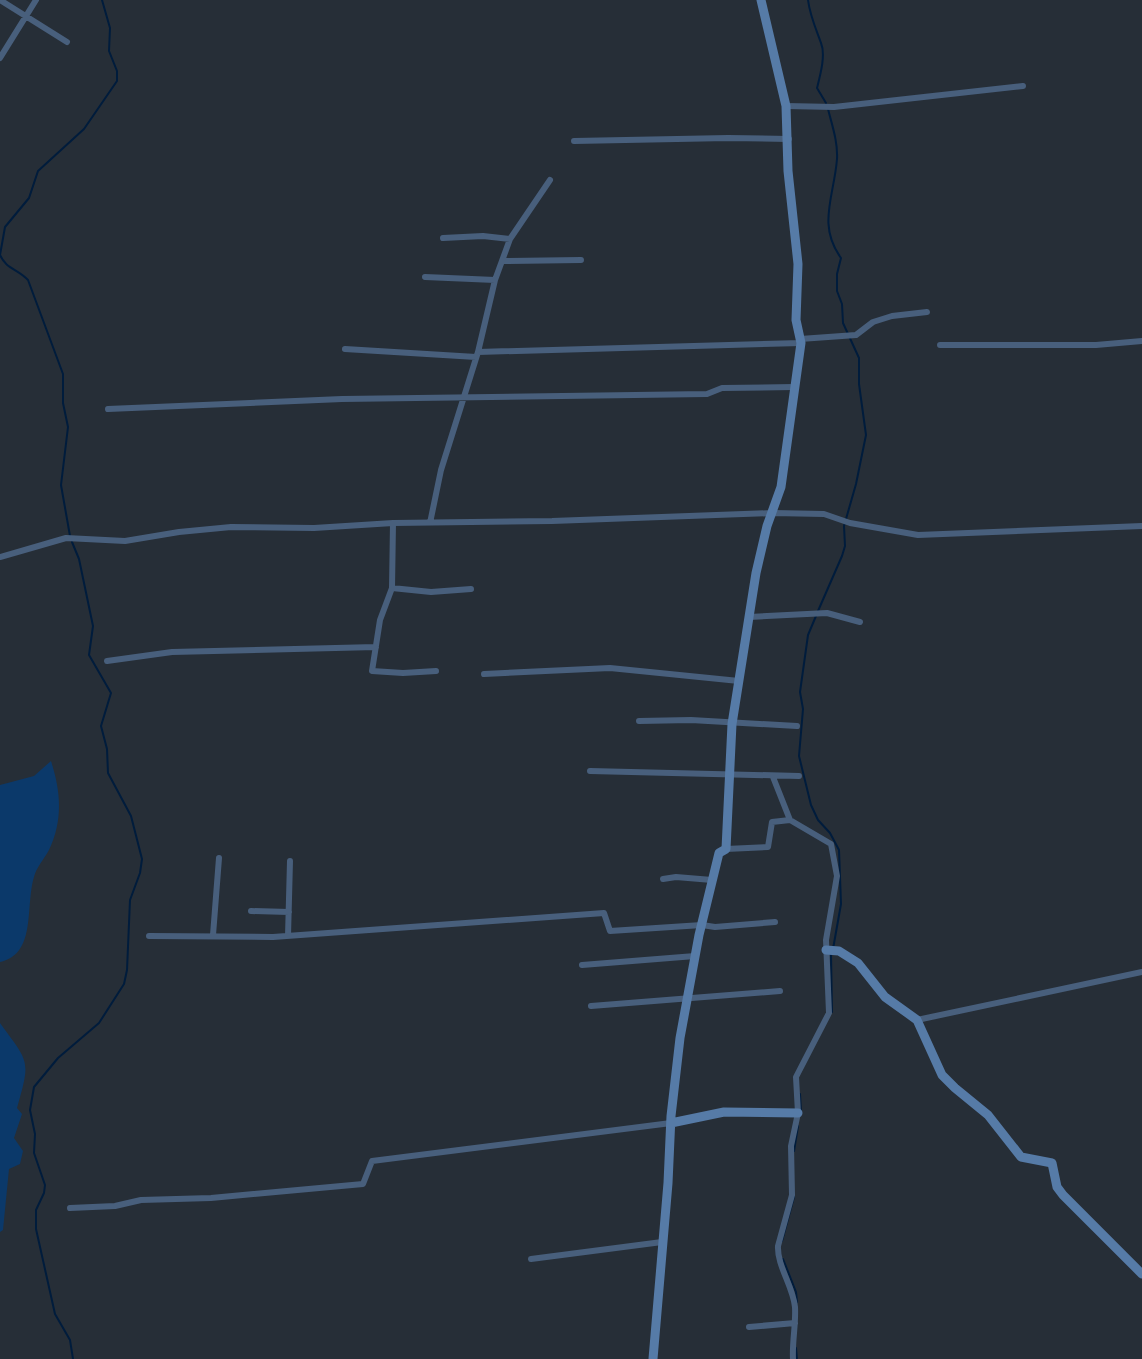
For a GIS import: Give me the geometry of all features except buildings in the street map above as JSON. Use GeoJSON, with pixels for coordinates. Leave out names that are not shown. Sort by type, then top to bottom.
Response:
{"type":"FeatureCollection","features":[{"type":"Feature","properties":{"kind":"street"},"geometry":{"type":"LineString","coordinates":[[0,0],[67,42]]}},
{"type":"Feature","properties":{"kind":"street"},"geometry":{"type":"LineString","coordinates":[[0,58],[36,0]]}},
{"type":"Feature","properties":{"kind":"street"},"geometry":{"type":"LineString","coordinates":[[726,849],[732,724],[762,545],[781,487],[800,341],[796,320],[798,264],[788,171],[786,106],[761,0]]}},
{"type":"Feature","properties":{"kind":"street"},"geometry":{"type":"LineString","coordinates":[[786,106],[834,107],[1023,86]]}},
{"type":"Feature","properties":{"kind":"street"},"geometry":{"type":"LineString","coordinates":[[574,141],[789,139]]}},
{"type":"Feature","properties":{"kind":"street"},"geometry":{"type":"LineString","coordinates":[[430,523],[441,470],[477,354],[495,280],[510,239],[550,180]]}},
{"type":"Feature","properties":{"kind":"street"},"geometry":{"type":"LineString","coordinates":[[443,238],[483,236],[510,239]]}},
{"type":"Feature","properties":{"kind":"street"},"geometry":{"type":"LineString","coordinates":[[502,261],[581,260]]}},
{"type":"Feature","properties":{"kind":"street"},"geometry":{"type":"LineString","coordinates":[[425,277],[495,280]]}},
{"type":"Feature","properties":{"kind":"street"},"geometry":{"type":"LineString","coordinates":[[345,349],[477,354],[800,341],[856,335],[873,322],[892,316],[927,312]]}},
{"type":"Feature","properties":{"kind":"street"},"geometry":{"type":"LineString","coordinates":[[940,345],[1096,345],[1142,341]]}},
{"type":"Feature","properties":{"kind":"street"},"geometry":{"type":"LineString","coordinates":[[108,409],[462,396],[707,394],[722,388],[794,387]]}},
{"type":"Feature","properties":{"kind":"street"},"geometry":{"type":"LineString","coordinates":[[0,557],[66,538],[125,541],[231,527],[314,528],[393,523],[773,513],[824,514],[850,523],[918,535],[1142,526]]}},
{"type":"Feature","properties":{"kind":"street"},"geometry":{"type":"LineString","coordinates":[[393,523],[392,588],[380,620],[372,671],[436,671]]}},
{"type":"Feature","properties":{"kind":"street"},"geometry":{"type":"LineString","coordinates":[[392,588],[431,592],[471,589]]}},
{"type":"Feature","properties":{"kind":"street"},"geometry":{"type":"LineString","coordinates":[[749,617],[827,613],[860,622]]}},
{"type":"Feature","properties":{"kind":"street"},"geometry":{"type":"LineString","coordinates":[[107,661],[172,652],[376,647]]}},
{"type":"Feature","properties":{"kind":"street"},"geometry":{"type":"LineString","coordinates":[[484,674],[610,668],[739,681]]}},
{"type":"Feature","properties":{"kind":"street"},"geometry":{"type":"LineString","coordinates":[[639,721],[691,720],[797,726]]}},
{"type":"Feature","properties":{"kind":"street"},"geometry":{"type":"LineString","coordinates":[[590,771],[799,776]]}},
{"type":"Feature","properties":{"kind":"street"},"geometry":{"type":"LineString","coordinates":[[773,777],[790,820],[824,839],[834,852],[836,892],[826,940],[829,1013],[796,1077],[798,1113],[791,1146],[791,1207],[778,1253],[791,1288],[795,1323],[793,1359]]}},
{"type":"Feature","properties":{"kind":"street"},"geometry":{"type":"LineString","coordinates":[[653,1359],[680,1038],[712,880],[719,853],[726,849],[768,847],[772,822],[790,820]]}},
{"type":"Feature","properties":{"kind":"street"},"geometry":{"type":"LineString","coordinates":[[213,935],[219,858]]}},
{"type":"Feature","properties":{"kind":"street"},"geometry":{"type":"LineString","coordinates":[[288,936],[290,861]]}},
{"type":"Feature","properties":{"kind":"street"},"geometry":{"type":"LineString","coordinates":[[663,879],[712,880]]}},
{"type":"Feature","properties":{"kind":"street"},"geometry":{"type":"LineString","coordinates":[[251,911],[289,912]]}},
{"type":"Feature","properties":{"kind":"street"},"geometry":{"type":"LineString","coordinates":[[149,936],[288,936],[604,913],[609,931],[775,922]]}},
{"type":"Feature","properties":{"kind":"street"},"geometry":{"type":"LineString","coordinates":[[826,950],[839,951],[858,963],[885,997],[917,1020],[942,1075],[988,1115],[1021,1157],[1052,1163],[1057,1187],[1063,1195],[1142,1274]]}},
{"type":"Feature","properties":{"kind":"street"},"geometry":{"type":"LineString","coordinates":[[582,965],[695,956]]}},
{"type":"Feature","properties":{"kind":"street"},"geometry":{"type":"LineString","coordinates":[[917,1020],[1142,972]]}},
{"type":"Feature","properties":{"kind":"street"},"geometry":{"type":"LineString","coordinates":[[591,1006],[780,991]]}},
{"type":"Feature","properties":{"kind":"street"},"geometry":{"type":"LineString","coordinates":[[70,1208],[363,1184],[372,1161],[671,1123],[724,1112],[798,1113]]}},
{"type":"Feature","properties":{"kind":"street"},"geometry":{"type":"LineString","coordinates":[[531,1259],[662,1242]]}},
{"type":"Feature","properties":{"kind":"street"},"geometry":{"type":"LineString","coordinates":[[749,1327],[795,1323]]}},
{"type":"Feature","properties":{"kind":"shaded area"},"geometry":{"type":"Polygon","coordinates":[[[51,761],[58,795],[57,828],[34,877],[25,939],[12,957],[0,962],[0,785],[34,776],[51,761]]]}},
{"type":"Feature","properties":{"kind":"shaded area"},"geometry":{"type":"Polygon","coordinates":[[[0,1023],[22,1055],[25,1070],[17,1108],[22,1114],[14,1138],[23,1151],[20,1164],[9,1169],[3,1230],[0,1232],[0,1023]]]}},
{"type":"Feature","properties":{"kind":"waterway"},"geometry":{"type":"LineString","coordinates":[[70,536],[61,485],[68,427],[63,403],[63,374],[28,280],[0,255],[5,227],[29,198],[38,171],[84,129],[117,81],[117,71],[109,51],[110,28],[102,0]]}},
{"type":"Feature","properties":{"kind":"waterway"},"geometry":{"type":"LineString","coordinates":[[808,0],[823,53],[817,88],[826,103]]}},
{"type":"Feature","properties":{"kind":"waterway"},"geometry":{"type":"LineString","coordinates":[[818,611],[845,546],[844,526],[866,435],[859,358],[843,323],[842,304],[837,291],[841,258],[834,246],[828,222],[837,153],[828,109]]}},
{"type":"Feature","properties":{"kind":"waterway"},"geometry":{"type":"LineString","coordinates":[[72,542],[79,559],[93,626],[89,655],[111,693],[101,726],[107,749],[108,773],[131,816],[142,859],[130,900],[124,984],[99,1023],[58,1058],[34,1087],[30,1110],[35,1134],[34,1153],[45,1185],[36,1210],[36,1229],[55,1314],[70,1340],[73,1359]]}},
{"type":"Feature","properties":{"kind":"waterway"},"geometry":{"type":"LineString","coordinates":[[816,616],[808,635],[800,692],[803,709],[799,756],[811,805],[839,850],[841,904],[833,949]]}},
{"type":"Feature","properties":{"kind":"waterway"},"geometry":{"type":"LineString","coordinates":[[831,955],[832,1012]]}},
{"type":"Feature","properties":{"kind":"waterway"},"geometry":{"type":"LineString","coordinates":[[800,1094],[801,1112]]}},
{"type":"Feature","properties":{"kind":"waterway"},"geometry":{"type":"LineString","coordinates":[[794,1151],[798,1126]]}},
{"type":"Feature","properties":{"kind":"waterway"},"geometry":{"type":"LineString","coordinates":[[782,1241],[794,1197]]}},
{"type":"Feature","properties":{"kind":"waterway"},"geometry":{"type":"LineString","coordinates":[[783,1259],[797,1302]]}},
{"type":"Feature","properties":{"kind":"waterway"},"geometry":{"type":"LineString","coordinates":[[796,1348],[797,1359]]}}]}
